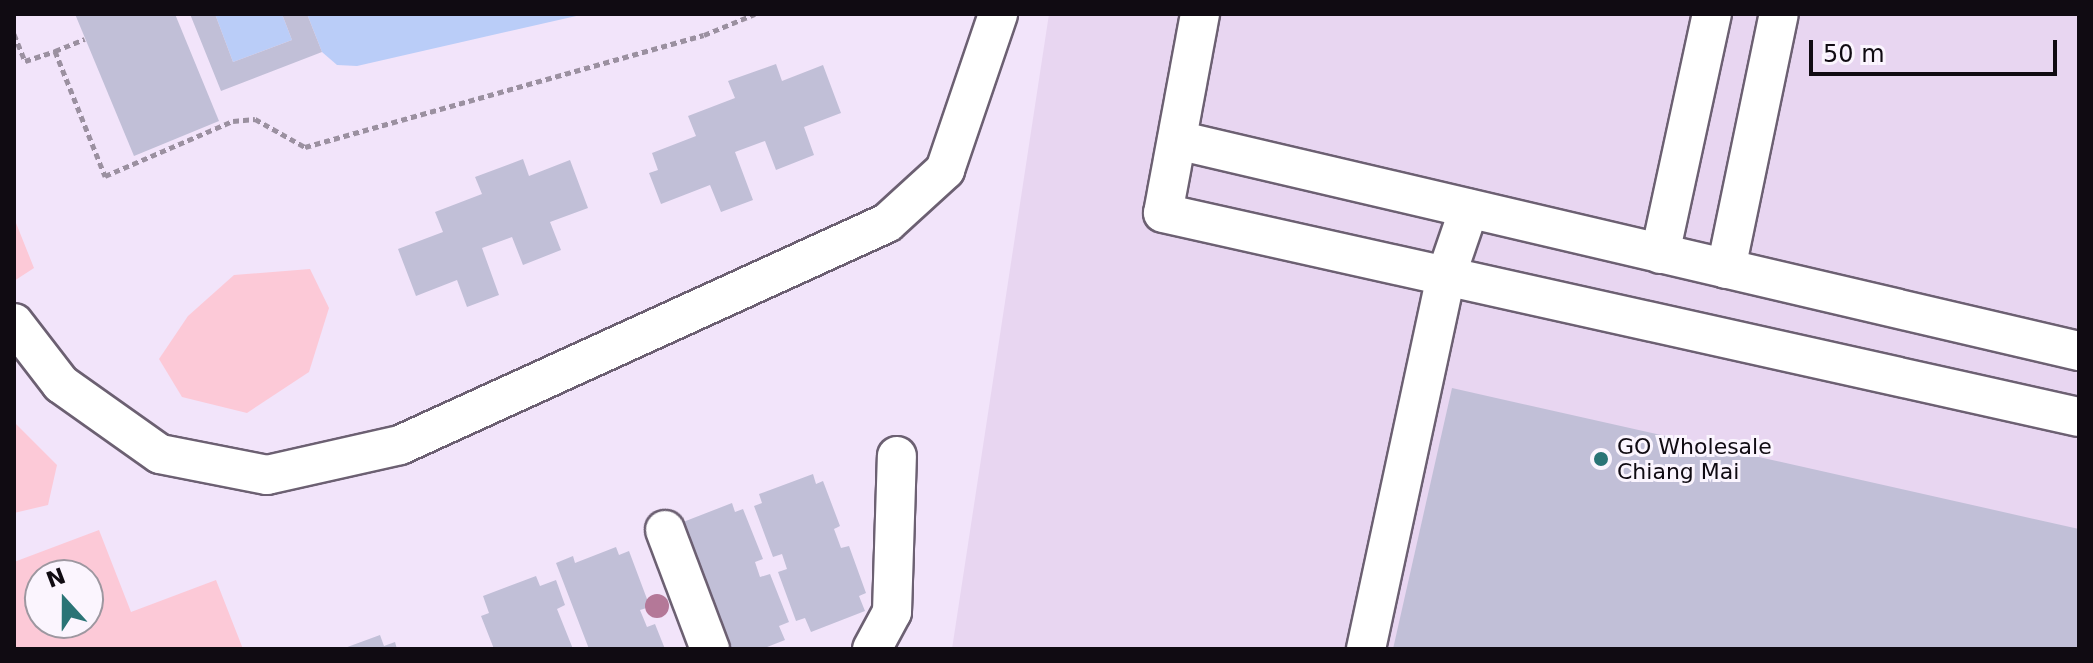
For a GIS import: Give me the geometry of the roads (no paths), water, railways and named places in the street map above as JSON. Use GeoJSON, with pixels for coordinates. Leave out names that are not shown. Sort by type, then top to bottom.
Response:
{"type":"FeatureCollection","features":[{"type":"Feature","properties":{"kind":"street"},"geometry":{"type":"LineString","coordinates":[[14,323],[61,384],[160,454],[267,475],[400,445],[887,223],[945,170],[998,14]]}},
{"type":"Feature","properties":{"kind":"street"},"geometry":{"type":"LineString","coordinates":[[1200,14],[1163,213],[2079,417]]}},
{"type":"Feature","properties":{"kind":"street"},"geometry":{"type":"LineString","coordinates":[[1660,254],[1712,14]]}},
{"type":"Feature","properties":{"kind":"street"},"geometry":{"type":"LineString","coordinates":[[1726,269],[1779,14]]}},
{"type":"Feature","properties":{"kind":"street"},"geometry":{"type":"LineString","coordinates":[[1177,140],[2079,351]]}},
{"type":"Feature","properties":{"kind":"street"},"geometry":{"type":"LineString","coordinates":[[1366,649],[1446,276],[1469,209]]}},
{"type":"Feature","properties":{"kind":"street"},"geometry":{"type":"LineString","coordinates":[[872,649],[892,612],[897,456]]}},
{"type":"Feature","properties":{"kind":"street"},"geometry":{"type":"LineString","coordinates":[[665,530],[710,649]]}},
{"type":"Feature","properties":{"kind":"water"},"geometry":{"type":"Polygon","coordinates":[[[215,14],[282,14],[292,40],[233,62],[215,14]]]}},
{"type":"Feature","properties":{"kind":"water"},"geometry":{"type":"Polygon","coordinates":[[[307,14],[585,14],[357,66],[337,65],[322,52],[307,14]]]}},
{"type":"Feature","properties":{"kind":"place","name":"GO Wholesale Chiang Mai"},"geometry":{"type":"Point","coordinates":[1601,459]}}]}
